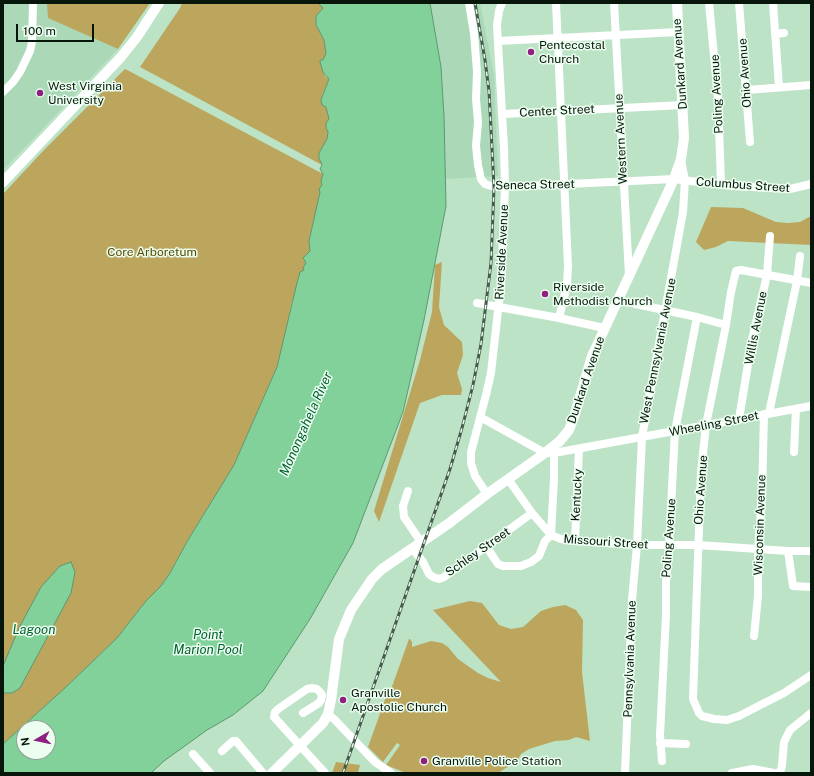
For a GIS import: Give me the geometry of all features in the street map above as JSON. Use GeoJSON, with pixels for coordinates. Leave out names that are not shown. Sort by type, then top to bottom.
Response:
{"type":"FeatureCollection","features":[{"type":"Feature","properties":{"kind":"main road"},"geometry":{"type":"LineString","coordinates":[[3,182],[121,57],[137,37],[159,3]]}},
{"type":"Feature","properties":{"kind":"main road","name":"Dunkard Avenue"},"geometry":{"type":"LineString","coordinates":[[328,714],[327,696],[334,679],[339,639],[351,610],[372,579],[382,569],[448,524],[508,479],[550,453],[569,430],[592,356],[674,179],[681,159],[684,138],[677,3]]}},
{"type":"Feature","properties":{"kind":"main road"},"geometry":{"type":"LineString","coordinates":[[272,773],[323,723],[328,714]]}},
{"type":"Feature","properties":{"kind":"street"},"geometry":{"type":"LineString","coordinates":[[3,92],[20,72],[30,51],[32,42],[33,3]]}},
{"type":"Feature","properties":{"kind":"street","name":"Seneca Street"},"geometry":{"type":"LineString","coordinates":[[469,3],[474,33],[477,72],[476,99],[478,122],[476,146],[481,179],[485,184],[494,187],[505,187],[674,179]]}},
{"type":"Feature","properties":{"kind":"street","name":"Riverside Avenue"},"geometry":{"type":"LineString","coordinates":[[487,494],[475,476],[471,463],[471,452],[491,373],[503,257],[505,187],[503,114],[497,25],[502,3]]}},
{"type":"Feature","properties":{"kind":"street"},"geometry":{"type":"LineString","coordinates":[[556,3],[568,276],[559,318]]}},
{"type":"Feature","properties":{"kind":"street","name":"Western Avenue"},"geometry":{"type":"LineString","coordinates":[[614,3],[629,275]]}},
{"type":"Feature","properties":{"kind":"street","name":"Poling Avenue"},"geometry":{"type":"LineString","coordinates":[[709,3],[717,91],[721,184]]}},
{"type":"Feature","properties":{"kind":"street","name":"Ohio Avenue"},"geometry":{"type":"LineString","coordinates":[[739,3],[750,142]]}},
{"type":"Feature","properties":{"kind":"street"},"geometry":{"type":"LineString","coordinates":[[773,3],[779,87]]}},
{"type":"Feature","properties":{"kind":"street"},"geometry":{"type":"LineString","coordinates":[[498,41],[678,32]]}},
{"type":"Feature","properties":{"kind":"street"},"geometry":{"type":"LineString","coordinates":[[775,34],[784,33]]}},
{"type":"Feature","properties":{"kind":"street"},"geometry":{"type":"LineString","coordinates":[[747,90],[811,85]]}},
{"type":"Feature","properties":{"kind":"street","name":"Center Street"},"geometry":{"type":"LineString","coordinates":[[503,114],[683,105]]}},
{"type":"Feature","properties":{"kind":"street","name":"West Pennsylvania Avenue"},"geometry":{"type":"LineString","coordinates":[[637,545],[642,437],[654,363],[666,311],[683,212],[685,180],[681,159]]}},
{"type":"Feature","properties":{"kind":"street","name":"Columbus Street"},"geometry":{"type":"LineString","coordinates":[[674,179],[771,189],[790,189],[811,184]]}},
{"type":"Feature","properties":{"kind":"street","name":"Willis Avenue"},"geometry":{"type":"LineString","coordinates":[[739,419],[752,340],[767,275],[770,236]]}},
{"type":"Feature","properties":{"kind":"street","name":"Wisconsin Avenue"},"geometry":{"type":"LineString","coordinates":[[754,636],[758,596],[758,548],[767,414],[797,281],[800,256]]}},
{"type":"Feature","properties":{"kind":"street","name":"Ohio Avenue"},"geometry":{"type":"LineString","coordinates":[[767,275],[741,270],[736,271],[706,425],[701,472],[694,699],[697,710],[702,716],[727,720],[784,692],[811,675]]}},
{"type":"Feature","properties":{"kind":"street"},"geometry":{"type":"LineString","coordinates":[[767,275],[811,283]]}},
{"type":"Feature","properties":{"kind":"street"},"geometry":{"type":"LineString","coordinates":[[617,300],[697,317],[726,325]]}},
{"type":"Feature","properties":{"kind":"street"},"geometry":{"type":"LineString","coordinates":[[477,303],[604,328]]}},
{"type":"Feature","properties":{"kind":"street","name":"Poling Avenue"},"geometry":{"type":"LineString","coordinates":[[662,761],[660,735],[666,615],[666,582],[675,431],[697,317]]}},
{"type":"Feature","properties":{"kind":"street","name":"Wheeling Street"},"geometry":{"type":"LineString","coordinates":[[550,453],[580,449],[811,406]]}},
{"type":"Feature","properties":{"kind":"street"},"geometry":{"type":"LineString","coordinates":[[794,452],[796,408]]}},
{"type":"Feature","properties":{"kind":"street"},"geometry":{"type":"LineString","coordinates":[[480,417],[550,453],[554,478],[551,535],[545,541],[539,556],[526,565],[503,566],[498,564],[486,546]]}},
{"type":"Feature","properties":{"kind":"street","name":"Kentucky"},"geometry":{"type":"LineString","coordinates":[[575,541],[580,449]]}},
{"type":"Feature","properties":{"kind":"street","name":"Missouri Street"},"geometry":{"type":"LineString","coordinates":[[508,479],[532,514],[551,535],[560,539],[637,545],[698,545],[788,551],[811,551]]}},
{"type":"Feature","properties":{"kind":"street"},"geometry":{"type":"LineString","coordinates":[[408,490],[403,506],[404,517],[421,542]]}},
{"type":"Feature","properties":{"kind":"street","name":"Schley Street"},"geometry":{"type":"LineString","coordinates":[[412,548],[423,562],[429,574],[433,577],[444,577],[532,514]]}},
{"type":"Feature","properties":{"kind":"street","name":"Pennsylvania Avenue"},"geometry":{"type":"LineString","coordinates":[[625,773],[629,712],[632,600],[637,545]]}},
{"type":"Feature","properties":{"kind":"street"},"geometry":{"type":"LineString","coordinates":[[788,551],[794,586],[811,587]]}},
{"type":"Feature","properties":{"kind":"street"},"geometry":{"type":"LineString","coordinates":[[303,713],[327,696],[317,689],[307,689],[278,709],[275,712],[274,717],[325,773]]}},
{"type":"Feature","properties":{"kind":"street"},"geometry":{"type":"LineString","coordinates":[[778,773],[781,770],[782,765],[784,742],[790,730],[811,713]]}},
{"type":"Feature","properties":{"kind":"street"},"geometry":{"type":"LineString","coordinates":[[328,714],[374,762],[391,773]]}},
{"type":"Feature","properties":{"kind":"street"},"geometry":{"type":"LineString","coordinates":[[222,751],[233,741],[236,741],[263,773]]}},
{"type":"Feature","properties":{"kind":"street"},"geometry":{"type":"LineString","coordinates":[[660,743],[686,744]]}},
{"type":"Feature","properties":{"kind":"street"},"geometry":{"type":"LineString","coordinates":[[193,754],[210,773]]}},
{"type":"Feature","properties":{"kind":"street"},"geometry":{"type":"LineString","coordinates":[[732,773],[753,769],[774,773]]}},
{"type":"Feature","properties":{"kind":"shaded area","name":"West Virginia University"},"geometry":{"type":"Polygon","coordinates":[[[3,3],[148,3],[118,49],[3,170],[3,3]]]}},
{"type":"Feature","properties":{"kind":"shaded area"},"geometry":{"type":"Polygon","coordinates":[[[430,3],[480,3],[494,75],[498,176],[445,179],[444,116],[441,67],[430,3]]]}},
{"type":"Feature","properties":{"kind":"green space"},"geometry":{"type":"Polygon","coordinates":[[[47,3],[150,3],[118,49],[48,18],[47,3]]]}},
{"type":"Feature","properties":{"kind":"green space"},"geometry":{"type":"Polygon","coordinates":[[[182,3],[318,3],[322,6],[323,8],[316,16],[316,24],[324,40],[326,53],[323,60],[320,62],[325,76],[329,79],[322,96],[330,119],[326,123],[326,128],[328,131],[327,139],[319,153],[322,165],[140,67],[182,3]]]}},
{"type":"Feature","properties":{"kind":"green space","name":"Core Arboretum"},"geometry":{"type":"Polygon","coordinates":[[[125,69],[323,174],[322,185],[309,241],[310,251],[303,258],[306,263],[291,305],[277,367],[234,465],[161,586],[146,601],[117,638],[65,688],[30,720],[16,720],[16,732],[3,744],[3,194],[43,151],[125,69]]]}},
{"type":"Feature","properties":{"kind":"green space"},"geometry":{"type":"Polygon","coordinates":[[[711,207],[743,208],[776,222],[800,222],[811,216],[811,245],[728,241],[716,247],[704,250],[696,242],[711,207]]]}},
{"type":"Feature","properties":{"kind":"green space"},"geometry":{"type":"Polygon","coordinates":[[[442,262],[439,307],[444,325],[462,342],[463,355],[457,373],[462,389],[461,395],[442,395],[420,403],[379,522],[374,511],[420,360],[432,312],[435,265],[442,262]]]}},
{"type":"Feature","properties":{"kind":"green space"},"geometry":{"type":"Polygon","coordinates":[[[470,601],[482,603],[499,625],[511,629],[523,627],[541,611],[553,607],[565,605],[576,610],[583,620],[582,672],[590,741],[576,737],[569,740],[555,741],[529,749],[521,754],[517,761],[498,773],[406,773],[386,765],[400,745],[397,743],[383,762],[368,747],[409,639],[412,642],[412,647],[431,641],[442,643],[448,647],[458,659],[478,673],[501,682],[433,610],[470,601]]]}},
{"type":"Feature","properties":{"kind":"green space"},"geometry":{"type":"Polygon","coordinates":[[[336,762],[360,765],[358,773],[332,773],[336,762]]]}},
{"type":"Feature","properties":{"kind":"water","name":"Point Marion Pool"},"geometry":{"type":"Polygon","coordinates":[[[318,3],[430,3],[441,67],[444,116],[446,206],[424,320],[403,412],[353,543],[310,619],[263,691],[233,715],[207,730],[164,761],[151,773],[3,773],[3,744],[16,732],[16,760],[56,760],[56,720],[30,720],[117,638],[146,601],[161,586],[234,465],[277,367],[300,272],[304,270],[303,268],[306,263],[303,258],[310,251],[309,241],[320,192],[319,189],[322,185],[321,181],[323,174],[320,169],[322,165],[319,159],[319,153],[327,139],[328,132],[326,123],[329,119],[326,107],[322,105],[321,100],[329,79],[323,72],[320,62],[320,60],[323,60],[326,53],[324,40],[316,25],[316,16],[323,8],[318,3]]]}},
{"type":"Feature","properties":{"kind":"water","name":"Lagoon"},"geometry":{"type":"Polygon","coordinates":[[[71,562],[75,572],[71,593],[20,688],[12,693],[3,693],[3,666],[20,626],[41,587],[60,566],[71,562]]]}},
{"type":"Feature","properties":{"kind":"railway"},"geometry":{"type":"LineString","coordinates":[[343,773],[450,469],[473,385],[481,344],[491,263],[494,187],[489,91],[475,3]]}},
{"type":"Feature","properties":{"kind":"place","name":"Pentecostal Church"},"geometry":{"type":"Point","coordinates":[531,52]}},
{"type":"Feature","properties":{"kind":"place","name":"West Virginia University"},"geometry":{"type":"Point","coordinates":[40,93]}},
{"type":"Feature","properties":{"kind":"place","name":"Riverside Methodist Church"},"geometry":{"type":"Point","coordinates":[545,294]}},
{"type":"Feature","properties":{"kind":"place","name":"Granville Apostolic Church"},"geometry":{"type":"Point","coordinates":[343,700]}},
{"type":"Feature","properties":{"kind":"place","name":"Granville Police Station"},"geometry":{"type":"Point","coordinates":[424,761]}},
{"type":"Feature","properties":{"kind":"water label","name":"Monongahela River"},"geometry":{"type":"Point","coordinates":[306,424]}}]}
